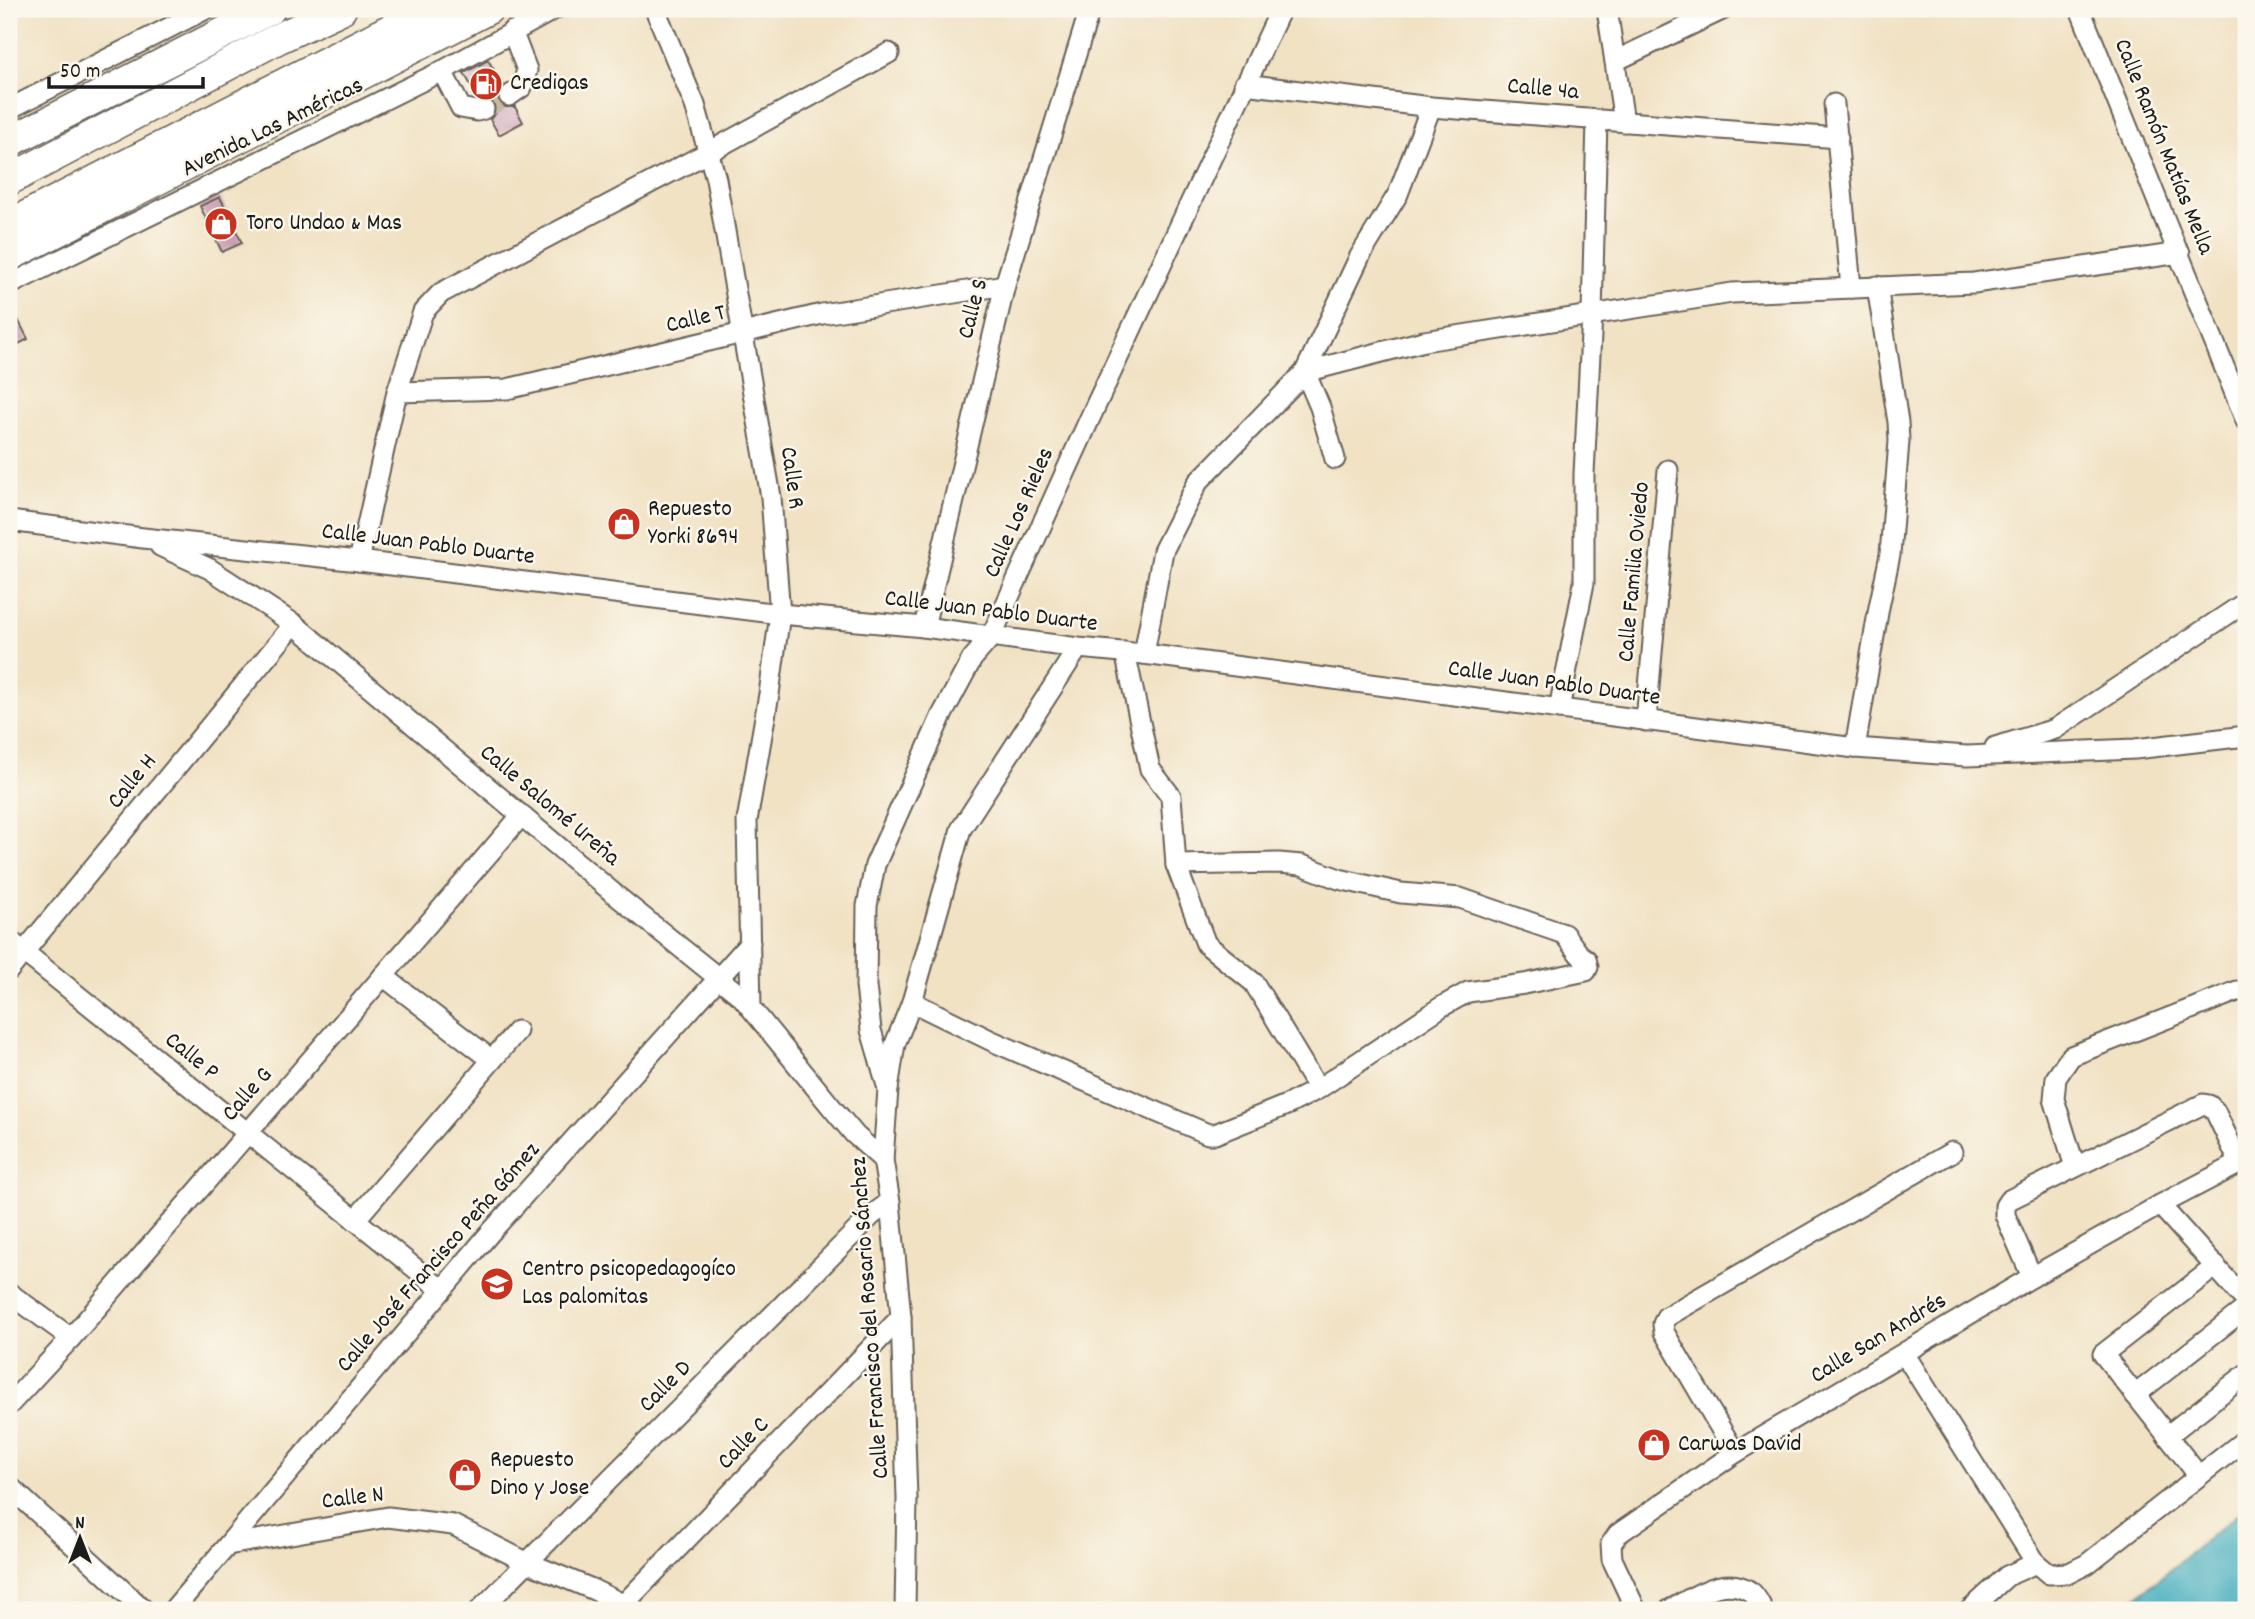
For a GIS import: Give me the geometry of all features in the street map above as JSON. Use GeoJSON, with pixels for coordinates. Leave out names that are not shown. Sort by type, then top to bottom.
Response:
{"type":"FeatureCollection","features":[{"type":"Feature","properties":{"kind":"highway"},"geometry":{"type":"LineString","coordinates":[[9,142],[270,9]]}},
{"type":"Feature","properties":{"kind":"highway"},"geometry":{"type":"LineString","coordinates":[[9,180],[279,38],[341,9]]}},
{"type":"Feature","properties":{"kind":"highway"},"geometry":{"type":"LineString","coordinates":[[9,225],[430,9]]}},
{"type":"Feature","properties":{"kind":"highway"},"geometry":{"type":"LineString","coordinates":[[9,256],[488,9]]}},
{"type":"Feature","properties":{"kind":"street"},"geometry":{"type":"LineString","coordinates":[[9,109],[206,9]]}},
{"type":"Feature","properties":{"kind":"street","name":"Avenida Las Américas"},"geometry":{"type":"LineString","coordinates":[[9,285],[442,71],[555,9]]}},
{"type":"Feature","properties":{"kind":"street","name":"Calle R"},"geometry":{"type":"LineString","coordinates":[[655,9],[695,105],[716,179],[771,497],[780,614],[747,821],[751,1008]]}},
{"type":"Feature","properties":{"kind":"street","name":"Calle S"},"geometry":{"type":"LineString","coordinates":[[924,627],[1006,285],[1090,9]]}},
{"type":"Feature","properties":{"kind":"street","name":"Calle Los Rieles"},"geometry":{"type":"LineString","coordinates":[[888,1089],[871,1030],[866,986],[867,906],[875,866],[941,717],[972,659],[992,637],[1281,9]]}},
{"type":"Feature","properties":{"kind":"street"},"geometry":{"type":"LineString","coordinates":[[1606,9],[1624,122]]}},
{"type":"Feature","properties":{"kind":"street"},"geometry":{"type":"LineString","coordinates":[[1615,61],[1724,9]]}},
{"type":"Feature","properties":{"kind":"street","name":"Calle Ramón Matías Mella"},"geometry":{"type":"LineString","coordinates":[[2080,9],[2246,421]]}},
{"type":"Feature","properties":{"kind":"street"},"geometry":{"type":"LineString","coordinates":[[509,96],[522,87],[527,70],[512,31]]}},
{"type":"Feature","properties":{"kind":"street"},"geometry":{"type":"LineString","coordinates":[[359,561],[397,392],[423,312],[441,293],[709,152],[889,53]]}},
{"type":"Feature","properties":{"kind":"street"},"geometry":{"type":"LineString","coordinates":[[442,71],[461,108],[477,111],[484,109]]}},
{"type":"Feature","properties":{"kind":"street","name":"Calle 4a"},"geometry":{"type":"LineString","coordinates":[[1244,85],[1431,107],[1838,138]]}},
{"type":"Feature","properties":{"kind":"street"},"geometry":{"type":"LineString","coordinates":[[1834,104],[1851,288]]}},
{"type":"Feature","properties":{"kind":"street"},"geometry":{"type":"LineString","coordinates":[[1318,1088],[1254,983],[1206,944],[1176,866],[1171,796],[1150,769],[1135,653],[1163,551],[1198,482],[1305,372],[1360,256],[1398,194],[1431,107]]}},
{"type":"Feature","properties":{"kind":"street"},"geometry":{"type":"LineString","coordinates":[[1559,709],[1584,583],[1584,474],[1597,120]]}},
{"type":"Feature","properties":{"kind":"street"},"geometry":{"type":"LineString","coordinates":[[1305,372],[1424,341],[1732,293],[1975,283],[2180,253]]}},
{"type":"Feature","properties":{"kind":"street","name":"Calle T"},"geometry":{"type":"LineString","coordinates":[[397,392],[507,389],[822,314],[1006,285]]}},
{"type":"Feature","properties":{"kind":"street"},"geometry":{"type":"LineString","coordinates":[[1855,748],[1890,555],[1899,441],[1877,286]]}},
{"type":"Feature","properties":{"kind":"street"},"geometry":{"type":"LineString","coordinates":[[1305,372],[1320,407],[1335,459]]}},
{"type":"Feature","properties":{"kind":"street","name":"Calle Familia Oviedo"},"geometry":{"type":"LineString","coordinates":[[1646,721],[1668,470]]}},
{"type":"Feature","properties":{"kind":"street","name":"Calle Juan Pablo Duarte"},"geometry":{"type":"LineString","coordinates":[[9,521],[359,561],[780,614],[924,627],[1855,748],[1967,755],[2134,749],[2246,736]]}},
{"type":"Feature","properties":{"kind":"street","name":"Calle Salomé Ureña"},"geometry":{"type":"LineString","coordinates":[[143,538],[210,569],[294,624],[618,897],[742,997],[855,1135],[883,1160]]}},
{"type":"Feature","properties":{"kind":"street","name":"Calle Juan Pablo Duarte"},"geometry":{"type":"LineString","coordinates":[[1967,755],[2055,729],[2246,602]]}},
{"type":"Feature","properties":{"kind":"street","name":"Calle H"},"geometry":{"type":"LineString","coordinates":[[9,970],[16,946],[294,624]]}},
{"type":"Feature","properties":{"kind":"street","name":"Calle Francisco del Rosario Sánchez"},"geometry":{"type":"LineString","coordinates":[[905,1610],[907,1498],[901,1317],[890,1202],[883,1160],[888,1089],[895,1044],[912,1002],[961,829],[1078,648]]}},
{"type":"Feature","properties":{"kind":"street","name":"Calle G"},"geometry":{"type":"LineString","coordinates":[[9,1405],[71,1338],[522,815]]}},
{"type":"Feature","properties":{"kind":"street"},"geometry":{"type":"LineString","coordinates":[[912,1002],[992,1041],[1208,1134],[1224,1131],[1289,1104],[1468,992],[1524,984],[1586,971],[1588,967],[1586,959],[1564,934],[1461,898],[1401,893],[1339,879],[1302,866],[1279,863],[1176,866]]}},
{"type":"Feature","properties":{"kind":"street","name":"Calle José Francisco Peña Gómez"},"geometry":{"type":"LineString","coordinates":[[173,1610],[490,1233],[750,943]]}},
{"type":"Feature","properties":{"kind":"street","name":"Calle P"},"geometry":{"type":"LineString","coordinates":[[16,946],[442,1290]]}},
{"type":"Feature","properties":{"kind":"street"},"geometry":{"type":"LineString","coordinates":[[383,976],[492,1060]]}},
{"type":"Feature","properties":{"kind":"street"},"geometry":{"type":"LineString","coordinates":[[2075,1167],[2054,1099],[2056,1078],[2071,1056],[2237,991],[2246,991]]}},
{"type":"Feature","properties":{"kind":"street"},"geometry":{"type":"LineString","coordinates":[[355,1220],[517,1031]]}},
{"type":"Feature","properties":{"kind":"street"},"geometry":{"type":"LineString","coordinates":[[2032,1277],[2005,1214],[2005,1206],[2009,1200],[2203,1104],[2210,1105],[2215,1111],[2243,1162]]}},
{"type":"Feature","properties":{"kind":"street"},"geometry":{"type":"LineString","coordinates":[[1735,1453],[1664,1332],[1662,1324],[1666,1317],[1952,1152]]}},
{"type":"Feature","properties":{"kind":"street","name":"Calle San Andrés"},"geometry":{"type":"LineString","coordinates":[[1636,1610],[1612,1559],[1611,1544],[1618,1534],[1735,1453],[2032,1277],[2243,1162]]}},
{"type":"Feature","properties":{"kind":"street","name":"Calle D"},"geometry":{"type":"LineString","coordinates":[[480,1610],[872,1215],[890,1202]]}},
{"type":"Feature","properties":{"kind":"street"},"geometry":{"type":"LineString","coordinates":[[2160,1205],[2246,1301]]}},
{"type":"Feature","properties":{"kind":"street"},"geometry":{"type":"LineString","coordinates":[[2199,1476],[2103,1354],[2216,1266]]}},
{"type":"Feature","properties":{"kind":"street"},"geometry":{"type":"LineString","coordinates":[[9,1293],[71,1338]]}},
{"type":"Feature","properties":{"kind":"street"},"geometry":{"type":"LineString","coordinates":[[2135,1395],[2246,1308]]}},
{"type":"Feature","properties":{"kind":"street","name":"Calle C"},"geometry":{"type":"LineString","coordinates":[[629,1607],[901,1317]]}},
{"type":"Feature","properties":{"kind":"street"},"geometry":{"type":"LineString","coordinates":[[1904,1353],[2036,1563],[2049,1574],[2069,1573],[2087,1564],[2246,1439]]}},
{"type":"Feature","properties":{"kind":"street"},"geometry":{"type":"LineString","coordinates":[[2167,1436],[2246,1374]]}},
{"type":"Feature","properties":{"kind":"street"},"geometry":{"type":"LineString","coordinates":[[9,1486],[144,1610]]}},
{"type":"Feature","properties":{"kind":"street","name":"Calle N"},"geometry":{"type":"LineString","coordinates":[[228,1545],[387,1517],[453,1525],[526,1562],[629,1607]]}},
{"type":"Feature","properties":{"kind":"street"},"geometry":{"type":"LineString","coordinates":[[1970,1610],[2007,1576],[2036,1563]]}},
{"type":"Feature","properties":{"kind":"street"},"geometry":{"type":"LineString","coordinates":[[1669,1610],[1720,1584],[1752,1592],[1763,1610]]}},
{"type":"Feature","properties":{"kind":"water"},"geometry":{"type":"Polygon","coordinates":[[[2246,1507],[2246,1610],[2121,1610],[2240,1512],[2246,1507]]]}},
{"type":"Feature","properties":{"kind":"building","name":"Credigas"},"geometry":{"type":"Polygon","coordinates":[[[488,60],[503,85],[498,91],[499,102],[504,107],[515,107],[523,122],[499,135],[490,119],[496,113],[496,105],[488,97],[478,98],[464,73],[488,60]]]}},
{"type":"Feature","properties":{"kind":"building","name":"Toro Undao & Mas"},"geometry":{"type":"Polygon","coordinates":[[[220,197],[242,243],[222,252],[200,206],[220,197]]]}},
{"type":"Feature","properties":{"kind":"building"},"geometry":{"type":"Polygon","coordinates":[[[9,302],[28,339],[9,349],[9,302]]]}},
{"type":"Feature","properties":{"kind":"tunnel"},"geometry":{"type":"LineString","coordinates":[[484,109],[509,96]]}},
{"type":"Feature","properties":{"kind":"place","name":"Credigas"},"geometry":{"type":"Point","coordinates":[486,84]}},
{"type":"Feature","properties":{"kind":"place","name":"Toro Undao & Mas"},"geometry":{"type":"Point","coordinates":[221,224]}},
{"type":"Feature","properties":{"kind":"place","name":"Repuesto Yorki 8694"},"geometry":{"type":"Point","coordinates":[624,524]}},
{"type":"Feature","properties":{"kind":"place","name":"Centro psicopedagogíco Las palomitas"},"geometry":{"type":"Point","coordinates":[497,1284]}},
{"type":"Feature","properties":{"kind":"place","name":"Carwas David"},"geometry":{"type":"Point","coordinates":[1654,1445]}},
{"type":"Feature","properties":{"kind":"place","name":"Repuesto Dino y Jose"},"geometry":{"type":"Point","coordinates":[465,1475]}}]}
